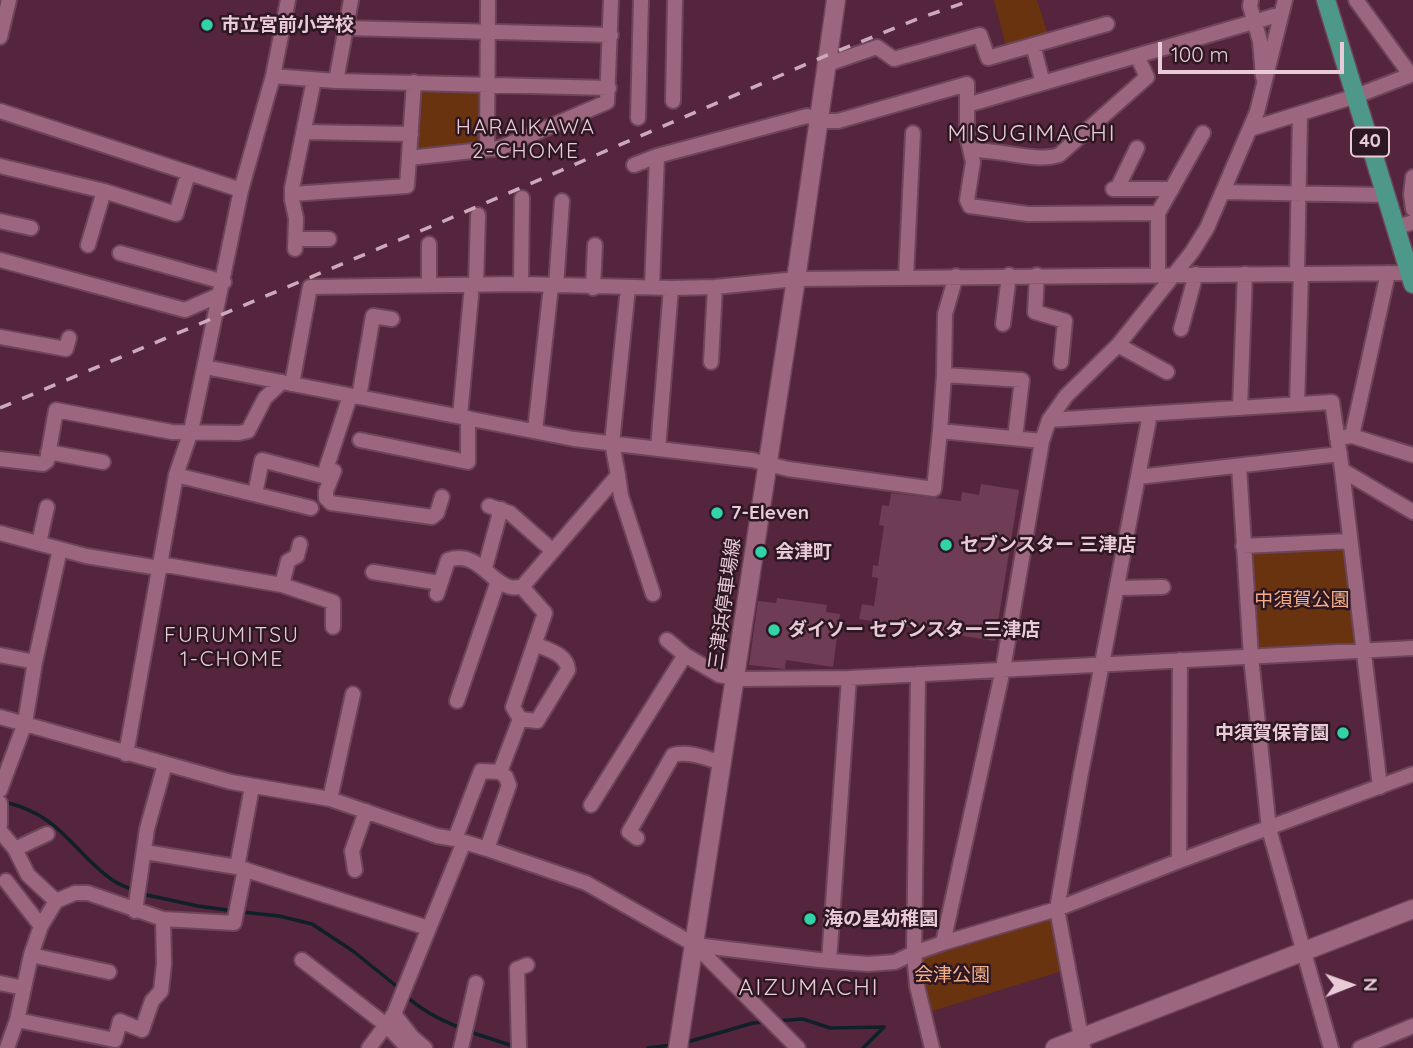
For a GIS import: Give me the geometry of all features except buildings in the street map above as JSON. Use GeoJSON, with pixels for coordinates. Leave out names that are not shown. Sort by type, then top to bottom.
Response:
{"type":"FeatureCollection","features":[{"type":"Feature","properties":{"kind":"main road","name":"三津浜停車場線"},"geometry":{"type":"LineString","coordinates":[[679,1044],[836,0]]}},
{"type":"Feature","properties":{"kind":"main road","name":"40"},"geometry":{"type":"LineString","coordinates":[[1326,0],[1411,278]]}},
{"type":"Feature","properties":{"kind":"main road"},"geometry":{"type":"LineString","coordinates":[[1055,1048],[1082,1043],[1302,951],[1413,909]]}},
{"type":"Feature","properties":{"kind":"street"},"geometry":{"type":"LineString","coordinates":[[0,37],[9,0]]}},
{"type":"Feature","properties":{"kind":"street"},"geometry":{"type":"LineString","coordinates":[[126,754],[176,475],[191,431],[241,191],[273,76],[288,0]]}},
{"type":"Feature","properties":{"kind":"street"},"geometry":{"type":"LineString","coordinates":[[336,81],[351,0]]}},
{"type":"Feature","properties":{"kind":"street"},"geometry":{"type":"LineString","coordinates":[[487,149],[488,0]]}},
{"type":"Feature","properties":{"kind":"street"},"geometry":{"type":"LineString","coordinates":[[409,158],[500,148],[607,102],[610,88],[611,0]]}},
{"type":"Feature","properties":{"kind":"street"},"geometry":{"type":"LineString","coordinates":[[638,118],[641,0]]}},
{"type":"Feature","properties":{"kind":"street"},"geometry":{"type":"LineString","coordinates":[[673,101],[675,0]]}},
{"type":"Feature","properties":{"kind":"street"},"geometry":{"type":"LineString","coordinates":[[1250,129],[1411,78],[1356,0]]}},
{"type":"Feature","properties":{"kind":"street"},"geometry":{"type":"LineString","coordinates":[[1248,2],[1260,41],[1263,84]]}},
{"type":"Feature","properties":{"kind":"street"},"geometry":{"type":"LineString","coordinates":[[967,105],[1255,22],[1283,7]]}},
{"type":"Feature","properties":{"kind":"street"},"geometry":{"type":"LineString","coordinates":[[943,943],[1003,669],[1042,441],[1049,420],[1066,396],[1118,345],[1192,252],[1207,228],[1257,112],[1283,7]]}},
{"type":"Feature","properties":{"kind":"street"},"geometry":{"type":"LineString","coordinates":[[828,64],[877,47],[894,59],[980,35],[988,58],[1107,24]]}},
{"type":"Feature","properties":{"kind":"street"},"geometry":{"type":"LineString","coordinates":[[346,28],[611,35]]}},
{"type":"Feature","properties":{"kind":"street"},"geometry":{"type":"LineString","coordinates":[[1033,45],[1043,83]]}},
{"type":"Feature","properties":{"kind":"street"},"geometry":{"type":"LineString","coordinates":[[971,150],[995,150],[1041,158],[1059,155],[1147,77],[1137,56]]}},
{"type":"Feature","properties":{"kind":"street"},"geometry":{"type":"LineString","coordinates":[[273,76],[336,81],[610,88]]}},
{"type":"Feature","properties":{"kind":"street"},"geometry":{"type":"LineString","coordinates":[[314,80],[292,194],[295,244],[329,239]]}},
{"type":"Feature","properties":{"kind":"street"},"geometry":{"type":"LineString","coordinates":[[292,194],[407,186],[414,82]]}},
{"type":"Feature","properties":{"kind":"street"},"geometry":{"type":"LineString","coordinates":[[634,165],[657,156],[807,116],[838,121],[967,85],[967,136],[971,150],[971,178],[967,200],[970,206],[1028,215],[1158,213]]}},
{"type":"Feature","properties":{"kind":"street"},"geometry":{"type":"LineString","coordinates":[[0,111],[241,191]]}},
{"type":"Feature","properties":{"kind":"street"},"geometry":{"type":"LineString","coordinates":[[1297,404],[1300,114]]}},
{"type":"Feature","properties":{"kind":"street"},"geometry":{"type":"LineString","coordinates":[[304,132],[411,134]]}},
{"type":"Feature","properties":{"kind":"street"},"geometry":{"type":"LineString","coordinates":[[906,276],[913,133]]}},
{"type":"Feature","properties":{"kind":"street"},"geometry":{"type":"LineString","coordinates":[[1158,274],[1158,213],[1203,134]]}},
{"type":"Feature","properties":{"kind":"street"},"geometry":{"type":"LineString","coordinates":[[1137,148],[1115,189],[1171,189]]}},
{"type":"Feature","properties":{"kind":"street"},"geometry":{"type":"LineString","coordinates":[[652,288],[657,156]]}},
{"type":"Feature","properties":{"kind":"street"},"geometry":{"type":"LineString","coordinates":[[0,166],[104,191],[176,214],[188,174]]}},
{"type":"Feature","properties":{"kind":"street"},"geometry":{"type":"LineString","coordinates":[[1413,177],[1413,209]]}},
{"type":"Feature","properties":{"kind":"street"},"geometry":{"type":"LineString","coordinates":[[88,245],[104,191]]}},
{"type":"Feature","properties":{"kind":"street"},"geometry":{"type":"LineString","coordinates":[[1223,192],[1385,195]]}},
{"type":"Feature","properties":{"kind":"street"},"geometry":{"type":"LineString","coordinates":[[521,284],[522,198]]}},
{"type":"Feature","properties":{"kind":"street"},"geometry":{"type":"LineString","coordinates":[[534,431],[554,286],[562,201]]}},
{"type":"Feature","properties":{"kind":"street"},"geometry":{"type":"LineString","coordinates":[[360,440],[468,461],[464,417],[478,215]]}},
{"type":"Feature","properties":{"kind":"street"},"geometry":{"type":"LineString","coordinates":[[0,221],[32,228]]}},
{"type":"Feature","properties":{"kind":"street"},"geometry":{"type":"LineString","coordinates":[[1395,228],[1413,222]]}},
{"type":"Feature","properties":{"kind":"street"},"geometry":{"type":"LineString","coordinates":[[429,244],[429,285]]}},
{"type":"Feature","properties":{"kind":"street"},"geometry":{"type":"LineString","coordinates":[[593,288],[595,245]]}},
{"type":"Feature","properties":{"kind":"street"},"geometry":{"type":"LineString","coordinates":[[120,253],[221,288]]}},
{"type":"Feature","properties":{"kind":"street"},"geometry":{"type":"LineString","coordinates":[[0,260],[185,310],[221,288]]}},
{"type":"Feature","properties":{"kind":"street"},"geometry":{"type":"LineString","coordinates":[[1380,787],[1340,454],[1388,273]]}},
{"type":"Feature","properties":{"kind":"street"},"geometry":{"type":"LineString","coordinates":[[0,459],[43,464],[47,461],[56,411],[172,432],[248,431],[265,398],[287,383],[310,287],[521,284],[671,288],[715,287],[796,279],[1009,275],[1388,273],[1411,278]]}},
{"type":"Feature","properties":{"kind":"street"},"geometry":{"type":"LineString","coordinates":[[1181,330],[1196,274]]}},
{"type":"Feature","properties":{"kind":"street"},"geometry":{"type":"LineString","coordinates":[[1240,408],[1245,274]]}},
{"type":"Feature","properties":{"kind":"street"},"geometry":{"type":"LineString","coordinates":[[1003,324],[1009,275]]}},
{"type":"Feature","properties":{"kind":"street"},"geometry":{"type":"LineString","coordinates":[[1037,275],[1035,312],[1065,321],[1061,362]]}},
{"type":"Feature","properties":{"kind":"street"},"geometry":{"type":"LineString","coordinates":[[205,368],[534,431],[749,459],[788,469],[934,489],[944,375],[945,314],[956,276]]}},
{"type":"Feature","properties":{"kind":"street"},"geometry":{"type":"LineString","coordinates":[[711,362],[715,287]]}},
{"type":"Feature","properties":{"kind":"street"},"geometry":{"type":"LineString","coordinates":[[628,288],[612,443],[621,496],[653,594]]}},
{"type":"Feature","properties":{"kind":"street"},"geometry":{"type":"LineString","coordinates":[[658,449],[671,288]]}},
{"type":"Feature","properties":{"kind":"street"},"geometry":{"type":"LineString","coordinates":[[392,319],[373,316],[355,396],[326,498],[331,503],[432,517],[437,513],[442,497]]}},
{"type":"Feature","properties":{"kind":"street"},"geometry":{"type":"LineString","coordinates":[[0,337],[66,349],[69,338]]}},
{"type":"Feature","properties":{"kind":"street"},"geometry":{"type":"LineString","coordinates":[[1118,345],[1167,372]]}},
{"type":"Feature","properties":{"kind":"street"},"geometry":{"type":"LineString","coordinates":[[944,375],[1022,380],[1015,438]]}},
{"type":"Feature","properties":{"kind":"street"},"geometry":{"type":"LineString","coordinates":[[1049,420],[1332,402],[1345,437]]}},
{"type":"Feature","properties":{"kind":"street"},"geometry":{"type":"LineString","coordinates":[[1082,1043],[1057,909],[1150,414]]}},
{"type":"Feature","properties":{"kind":"street"},"geometry":{"type":"LineString","coordinates":[[940,431],[1042,441]]}},
{"type":"Feature","properties":{"kind":"street"},"geometry":{"type":"LineString","coordinates":[[1345,437],[1413,455]]}},
{"type":"Feature","properties":{"kind":"street"},"geometry":{"type":"LineString","coordinates":[[48,452],[103,462]]}},
{"type":"Feature","properties":{"kind":"street"},"geometry":{"type":"LineString","coordinates":[[1138,477],[1340,454]]}},
{"type":"Feature","properties":{"kind":"street"},"geometry":{"type":"LineString","coordinates":[[255,494],[262,460],[323,476],[334,471]]}},
{"type":"Feature","properties":{"kind":"street"},"geometry":{"type":"LineString","coordinates":[[1239,466],[1251,657],[1269,829],[1331,1048]]}},
{"type":"Feature","properties":{"kind":"street"},"geometry":{"type":"LineString","coordinates":[[1342,470],[1413,512]]}},
{"type":"Feature","properties":{"kind":"street"},"geometry":{"type":"LineString","coordinates":[[176,475],[311,508]]}},
{"type":"Feature","properties":{"kind":"street"},"geometry":{"type":"LineString","coordinates":[[522,587],[618,475]]}},
{"type":"Feature","properties":{"kind":"street"},"geometry":{"type":"LineString","coordinates":[[39,543],[47,507]]}},
{"type":"Feature","properties":{"kind":"street"},"geometry":{"type":"LineString","coordinates":[[485,568],[495,508],[510,513],[553,551]]}},
{"type":"Feature","properties":{"kind":"street"},"geometry":{"type":"LineString","coordinates":[[0,533],[86,556],[282,584],[333,602],[333,627]]}},
{"type":"Feature","properties":{"kind":"street"},"geometry":{"type":"LineString","coordinates":[[1243,546],[1350,541]]}},
{"type":"Feature","properties":{"kind":"street"},"geometry":{"type":"LineString","coordinates":[[282,584],[288,561],[297,556],[300,544]]}},
{"type":"Feature","properties":{"kind":"street"},"geometry":{"type":"LineString","coordinates":[[0,790],[25,723],[34,662],[60,549]]}},
{"type":"Feature","properties":{"kind":"street"},"geometry":{"type":"LineString","coordinates":[[380,577],[439,588],[449,560],[464,559],[485,568],[498,581],[509,587],[522,587],[545,613],[513,707],[520,719],[537,722],[568,670],[567,661],[535,643]]}},
{"type":"Feature","properties":{"kind":"street"},"geometry":{"type":"LineString","coordinates":[[457,701],[498,581]]}},
{"type":"Feature","properties":{"kind":"street"},"geometry":{"type":"LineString","coordinates":[[1118,588],[1163,587]]}},
{"type":"Feature","properties":{"kind":"street"},"geometry":{"type":"LineString","coordinates":[[667,640],[685,655],[723,677],[735,679],[849,678],[1413,648]]}},
{"type":"Feature","properties":{"kind":"street"},"geometry":{"type":"LineString","coordinates":[[0,654],[34,662]]}},
{"type":"Feature","properties":{"kind":"street"},"geometry":{"type":"LineString","coordinates":[[591,804],[685,655]]}},
{"type":"Feature","properties":{"kind":"street"},"geometry":{"type":"LineString","coordinates":[[1178,861],[1180,660]]}},
{"type":"Feature","properties":{"kind":"street"},"geometry":{"type":"LineString","coordinates":[[918,674],[914,953],[917,986],[932,1048]]}},
{"type":"Feature","properties":{"kind":"street"},"geometry":{"type":"LineString","coordinates":[[829,961],[849,678]]}},
{"type":"Feature","properties":{"kind":"street"},"geometry":{"type":"LineString","coordinates":[[330,799],[353,694]]}},
{"type":"Feature","properties":{"kind":"street"},"geometry":{"type":"LineString","coordinates":[[0,717],[252,787],[330,799],[586,883],[695,944],[791,1046]]}},
{"type":"Feature","properties":{"kind":"street"},"geometry":{"type":"LineString","coordinates":[[500,772],[520,719]]}},
{"type":"Feature","properties":{"kind":"street"},"geometry":{"type":"LineString","coordinates":[[637,838],[629,832],[673,755],[697,755],[723,764]]}},
{"type":"Feature","properties":{"kind":"street"},"geometry":{"type":"LineString","coordinates":[[135,911],[147,829],[165,764]]}},
{"type":"Feature","properties":{"kind":"street"},"geometry":{"type":"LineString","coordinates":[[369,1048],[390,1019],[428,929],[481,771],[500,772],[509,785],[487,849]]}},
{"type":"Feature","properties":{"kind":"street"},"geometry":{"type":"LineString","coordinates":[[695,944],[829,961],[867,964],[895,962],[943,943],[1057,909],[1413,774]]}},
{"type":"Feature","properties":{"kind":"street"},"geometry":{"type":"LineString","coordinates":[[6,1048],[17,1020],[31,955],[41,926],[56,901],[75,893],[88,893],[163,919],[234,923],[252,787]]}},
{"type":"Feature","properties":{"kind":"street"},"geometry":{"type":"LineString","coordinates":[[0,803],[0,824]]}},
{"type":"Feature","properties":{"kind":"street"},"geometry":{"type":"LineString","coordinates":[[355,870],[352,851],[366,811]]}},
{"type":"Feature","properties":{"kind":"street"},"geometry":{"type":"LineString","coordinates":[[0,831],[15,849],[28,875],[56,901]]}},
{"type":"Feature","properties":{"kind":"street"},"geometry":{"type":"LineString","coordinates":[[15,849],[47,834]]}},
{"type":"Feature","properties":{"kind":"street"},"geometry":{"type":"LineString","coordinates":[[145,852],[241,868],[428,929]]}},
{"type":"Feature","properties":{"kind":"street"},"geometry":{"type":"LineString","coordinates":[[6,881],[41,926]]}},
{"type":"Feature","properties":{"kind":"street"},"geometry":{"type":"LineString","coordinates":[[17,1020],[115,1040],[120,1021],[142,1030],[152,1001],[161,991],[164,964],[163,919]]}},
{"type":"Feature","properties":{"kind":"street"},"geometry":{"type":"LineString","coordinates":[[31,955],[108,972]]}},
{"type":"Feature","properties":{"kind":"street"},"geometry":{"type":"LineString","coordinates":[[302,960],[390,1019],[425,1048]]}},
{"type":"Feature","properties":{"kind":"street"},"geometry":{"type":"LineString","coordinates":[[519,1048],[517,969],[527,965]]}},
{"type":"Feature","properties":{"kind":"street"},"geometry":{"type":"LineString","coordinates":[[0,983],[24,988]]}},
{"type":"Feature","properties":{"kind":"street"},"geometry":{"type":"LineString","coordinates":[[461,1048],[475,983]]}},
{"type":"Feature","properties":{"kind":"street"},"geometry":{"type":"LineString","coordinates":[[390,1019],[408,1048]]}},
{"type":"Feature","properties":{"kind":"street"},"geometry":{"type":"LineString","coordinates":[[1360,1048],[1413,1026]]}},
{"type":"Feature","properties":{"kind":"green space"},"geometry":{"type":"Polygon","coordinates":[[[994,0],[1037,0],[1049,38],[1007,50],[994,0]]]}},
{"type":"Feature","properties":{"kind":"green space"},"geometry":{"type":"Polygon","coordinates":[[[417,85],[485,88],[484,146],[413,154],[417,85]]]}},
{"type":"Feature","properties":{"kind":"green space","name":"中須賀公園"},"geometry":{"type":"Polygon","coordinates":[[[1346,544],[1358,650],[1254,653],[1247,550],[1346,544]]]}},
{"type":"Feature","properties":{"kind":"green space","name":"会津公園"},"geometry":{"type":"Polygon","coordinates":[[[1053,917],[1062,971],[929,1012],[917,955],[1053,917]]]}},
{"type":"Feature","properties":{"kind":"waterway"},"geometry":{"type":"LineString","coordinates":[[5,802],[40,816],[64,834],[97,868],[111,879],[135,891]]}},
{"type":"Feature","properties":{"kind":"waterway"},"geometry":{"type":"LineString","coordinates":[[142,894],[234,911]]}},
{"type":"Feature","properties":{"kind":"waterway"},"geometry":{"type":"LineString","coordinates":[[242,912],[279,916],[312,924],[353,951],[400,989]]}},
{"type":"Feature","properties":{"kind":"waterway"},"geometry":{"type":"LineString","coordinates":[[405,995],[418,1006],[461,1028]]}},
{"type":"Feature","properties":{"kind":"waterway"},"geometry":{"type":"LineString","coordinates":[[776,1021],[803,1019],[830,1028],[884,1027]]}},
{"type":"Feature","properties":{"kind":"waterway"},"geometry":{"type":"LineString","coordinates":[[684,1043],[765,1022]]}},
{"type":"Feature","properties":{"kind":"waterway"},"geometry":{"type":"LineString","coordinates":[[863,1048],[884,1027]]}},
{"type":"Feature","properties":{"kind":"waterway"},"geometry":{"type":"LineString","coordinates":[[467,1031],[516,1047]]}},
{"type":"Feature","properties":{"kind":"waterway"},"geometry":{"type":"LineString","coordinates":[[648,1048],[673,1045]]}},
{"type":"Feature","properties":{"kind":"railway"},"geometry":{"type":"LineString","coordinates":[[0,408],[444,221],[830,54],[972,0]]}},
{"type":"Feature","properties":{"kind":"place","name":"市立宮前小学校"},"geometry":{"type":"Point","coordinates":[207,25]}},
{"type":"Feature","properties":{"kind":"place","name":"7-Eleven"},"geometry":{"type":"Point","coordinates":[717,513]}},
{"type":"Feature","properties":{"kind":"place","name":"セブンスター 三津店"},"geometry":{"type":"Point","coordinates":[946,545]}},
{"type":"Feature","properties":{"kind":"place","name":"会津町"},"geometry":{"type":"Point","coordinates":[761,552]}},
{"type":"Feature","properties":{"kind":"place","name":"ダイソー セブンスター三津店"},"geometry":{"type":"Point","coordinates":[774,630]}},
{"type":"Feature","properties":{"kind":"place","name":"中須賀保育園"},"geometry":{"type":"Point","coordinates":[1343,733]}},
{"type":"Feature","properties":{"kind":"place","name":"海の星幼稚園"},"geometry":{"type":"Point","coordinates":[810,919]}},
{"type":"Feature","properties":{"kind":"district","name":"MISUGIMACHI"},"geometry":{"type":"Point","coordinates":[1032,134]}},
{"type":"Feature","properties":{"kind":"district","name":"HARAIKAWA 2-CHOME"},"geometry":{"type":"Point","coordinates":[526,140]}},
{"type":"Feature","properties":{"kind":"district","name":"FURUMITSU 1-CHOME"},"geometry":{"type":"Point","coordinates":[232,648]}},
{"type":"Feature","properties":{"kind":"district","name":"AIZUMACHI"},"geometry":{"type":"Point","coordinates":[809,988]}}]}
